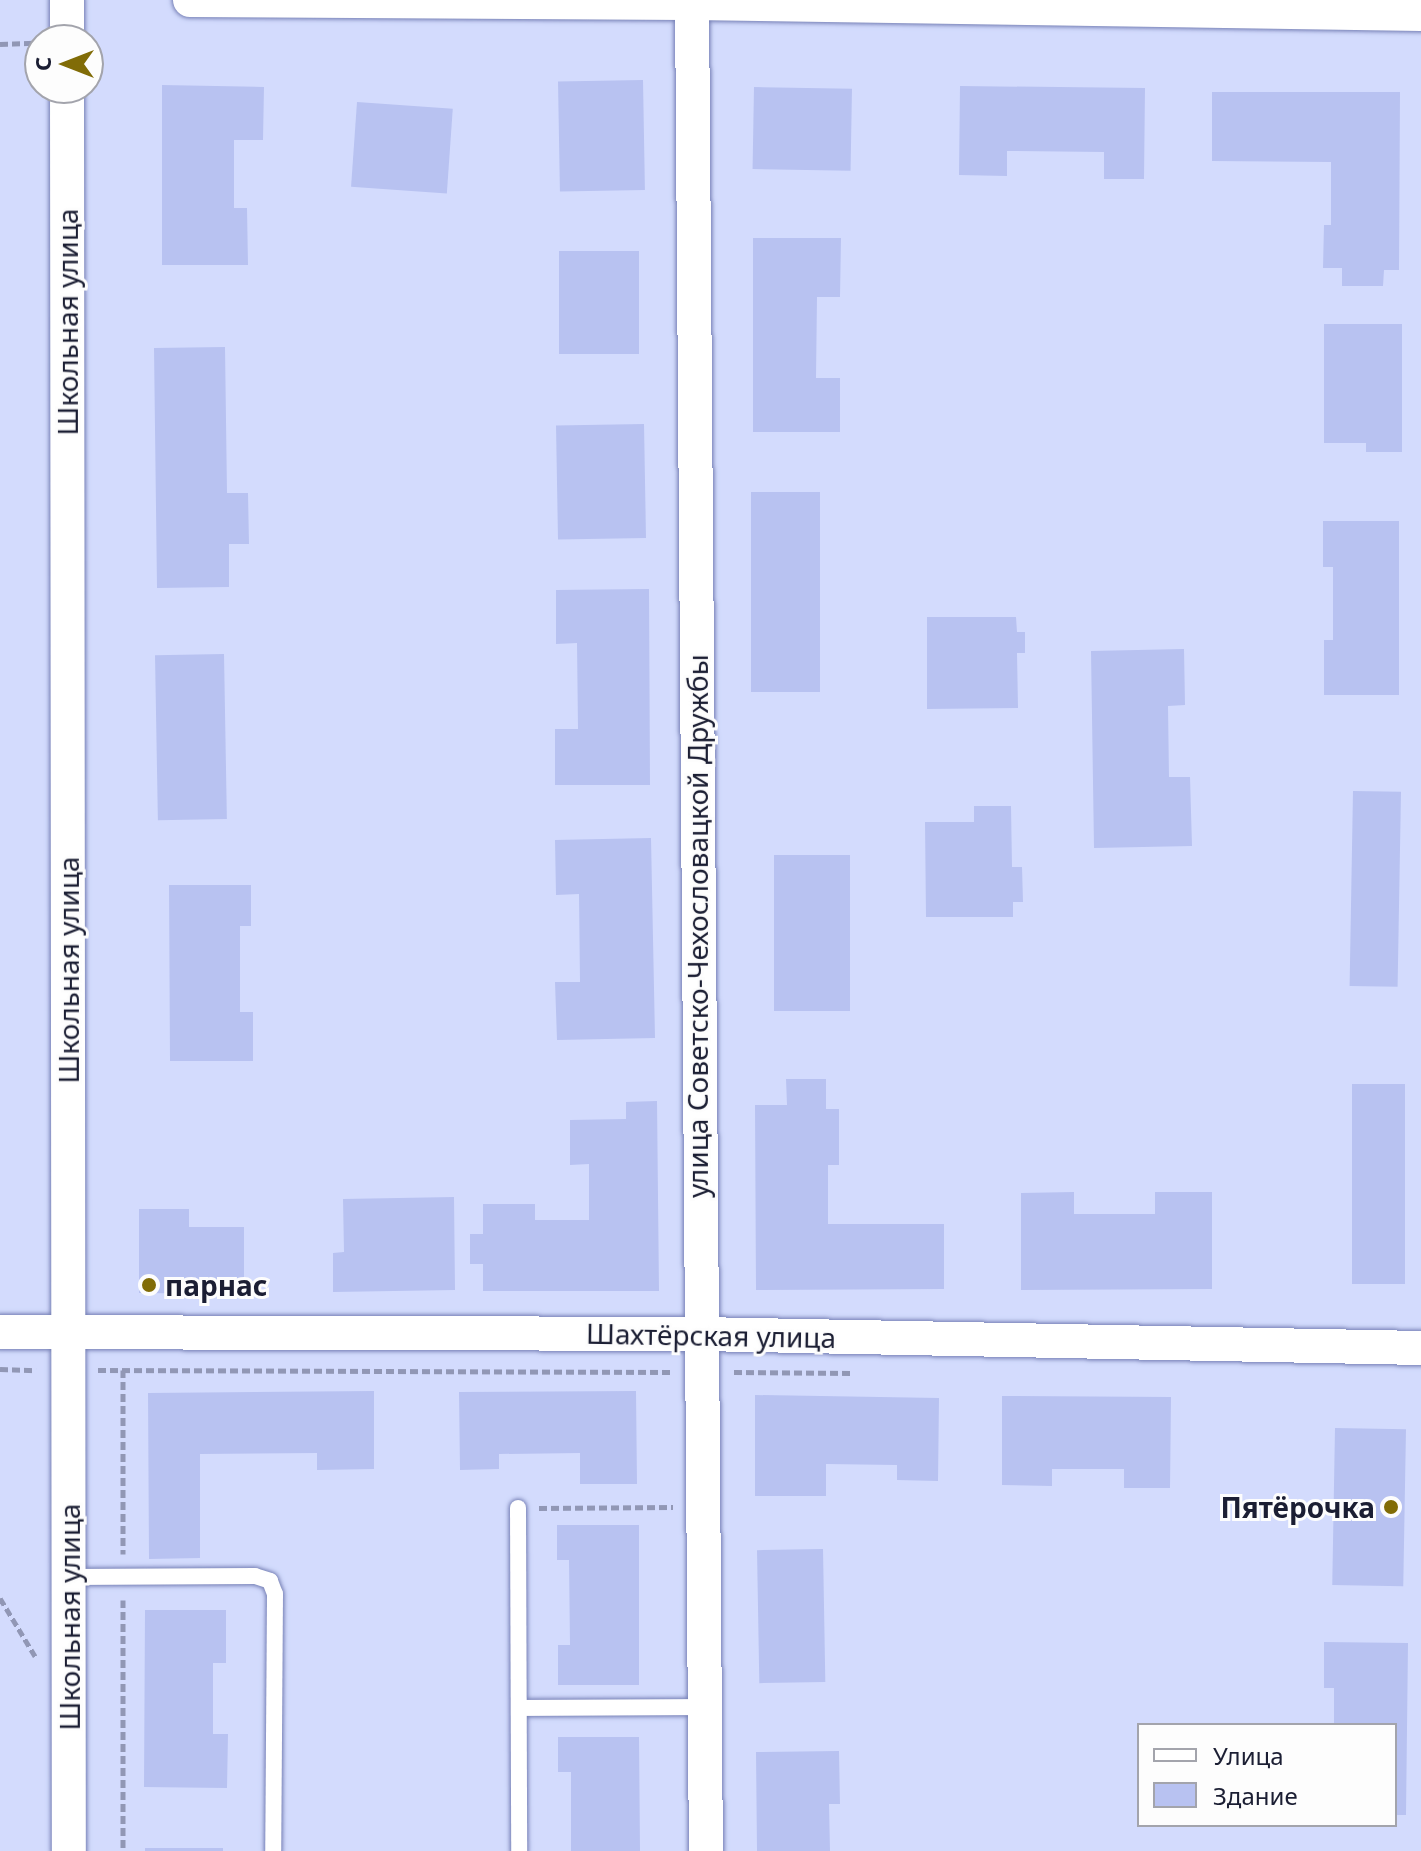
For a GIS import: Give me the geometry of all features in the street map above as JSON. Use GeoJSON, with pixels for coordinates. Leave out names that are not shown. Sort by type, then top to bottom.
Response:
{"type":"FeatureCollection","features":[{"type":"Feature","properties":{"kind":"street"},"geometry":{"type":"LineString","coordinates":[[67,0],[67,24]]}},
{"type":"Feature","properties":{"kind":"street"},"geometry":{"type":"LineString","coordinates":[[190,0],[692,1],[1421,14]]}},
{"type":"Feature","properties":{"kind":"street","name":"улица Советско-Чехословацкой Дружбы"},"geometry":{"type":"LineString","coordinates":[[692,1],[706,1851]]}},
{"type":"Feature","properties":{"kind":"street","name":"Школьная улица"},"geometry":{"type":"LineString","coordinates":[[67,104],[69,1851]]}},
{"type":"Feature","properties":{"kind":"street","name":"Шахтёрская улица"},"geometry":{"type":"LineString","coordinates":[[0,1332],[700,1334],[1421,1348]]}},
{"type":"Feature","properties":{"kind":"lane"},"geometry":{"type":"LineString","coordinates":[[518,1508],[519,1851]]}},
{"type":"Feature","properties":{"kind":"lane"},"geometry":{"type":"LineString","coordinates":[[69,1577],[255,1576],[270,1581],[275,1594],[273,1851]]}},
{"type":"Feature","properties":{"kind":"lane"},"geometry":{"type":"LineString","coordinates":[[519,1708],[704,1707]]}},
{"type":"Feature","properties":{"kind":"path"},"geometry":{"type":"LineString","coordinates":[[0,44],[24,43]]}},
{"type":"Feature","properties":{"kind":"path"},"geometry":{"type":"LineString","coordinates":[[123,1370],[123,1851]]}},
{"type":"Feature","properties":{"kind":"path"},"geometry":{"type":"LineString","coordinates":[[518,1508],[702,1507]]}},
{"type":"Feature","properties":{"kind":"building"},"geometry":{"type":"Polygon","coordinates":[[[643,80],[645,190],[560,191],[558,81],[643,80]]]}},
{"type":"Feature","properties":{"kind":"building"},"geometry":{"type":"Polygon","coordinates":[[[162,85],[264,87],[263,140],[234,140],[234,208],[247,208],[248,265],[162,265],[162,85]]]}},
{"type":"Feature","properties":{"kind":"building"},"geometry":{"type":"Polygon","coordinates":[[[960,86],[1145,88],[1144,179],[1104,179],[1104,152],[1007,151],[1007,176],[959,175],[960,86]]]}},
{"type":"Feature","properties":{"kind":"building"},"geometry":{"type":"Polygon","coordinates":[[[754,87],[852,89],[851,171],[753,169],[754,87]]]}},
{"type":"Feature","properties":{"kind":"building"},"geometry":{"type":"Polygon","coordinates":[[[1212,92],[1400,92],[1399,270],[1384,270],[1383,286],[1342,286],[1342,268],[1323,268],[1324,225],[1331,225],[1331,162],[1212,161],[1212,92]]]}},
{"type":"Feature","properties":{"kind":"building"},"geometry":{"type":"Polygon","coordinates":[[[357,102],[453,109],[447,193],[351,187],[357,102]]]}},
{"type":"Feature","properties":{"kind":"building"},"geometry":{"type":"Polygon","coordinates":[[[753,238],[841,238],[840,297],[817,297],[816,378],[840,378],[840,432],[753,432],[753,238]]]}},
{"type":"Feature","properties":{"kind":"building"},"geometry":{"type":"Polygon","coordinates":[[[559,251],[639,251],[639,354],[559,354],[559,251]]]}},
{"type":"Feature","properties":{"kind":"building"},"geometry":{"type":"Polygon","coordinates":[[[1324,324],[1402,324],[1402,452],[1366,452],[1366,443],[1324,443],[1324,324]]]}},
{"type":"Feature","properties":{"kind":"building"},"geometry":{"type":"Polygon","coordinates":[[[225,347],[227,493],[248,493],[249,544],[229,544],[229,587],[157,588],[154,348],[225,347]]]}},
{"type":"Feature","properties":{"kind":"building"},"geometry":{"type":"Polygon","coordinates":[[[644,424],[646,538],[558,540],[556,426],[644,424]]]}},
{"type":"Feature","properties":{"kind":"building"},"geometry":{"type":"Polygon","coordinates":[[[751,492],[820,492],[820,692],[751,692],[751,492]]]}},
{"type":"Feature","properties":{"kind":"building"},"geometry":{"type":"Polygon","coordinates":[[[1323,521],[1399,521],[1399,695],[1324,695],[1324,640],[1333,640],[1333,567],[1323,567],[1323,521]]]}},
{"type":"Feature","properties":{"kind":"building"},"geometry":{"type":"Polygon","coordinates":[[[649,589],[650,785],[555,785],[555,729],[578,729],[577,643],[556,644],[556,590],[649,589]]]}},
{"type":"Feature","properties":{"kind":"building"},"geometry":{"type":"Polygon","coordinates":[[[927,617],[1016,617],[1017,632],[1025,632],[1025,653],[1017,653],[1018,708],[927,709],[927,617]]]}},
{"type":"Feature","properties":{"kind":"building"},"geometry":{"type":"Polygon","coordinates":[[[1184,649],[1185,705],[1168,706],[1169,777],[1190,777],[1192,846],[1094,848],[1091,651],[1184,649]]]}},
{"type":"Feature","properties":{"kind":"building"},"geometry":{"type":"Polygon","coordinates":[[[224,654],[227,819],[158,820],[155,655],[224,654]]]}},
{"type":"Feature","properties":{"kind":"building"},"geometry":{"type":"Polygon","coordinates":[[[1353,791],[1401,792],[1398,987],[1350,986],[1353,791]]]}},
{"type":"Feature","properties":{"kind":"building"},"geometry":{"type":"Polygon","coordinates":[[[974,806],[1011,806],[1012,867],[1022,867],[1023,902],[1013,902],[1013,917],[926,917],[925,822],[974,822],[974,806]]]}},
{"type":"Feature","properties":{"kind":"building"},"geometry":{"type":"Polygon","coordinates":[[[651,838],[655,1038],[557,1040],[555,982],[580,982],[579,894],[556,895],[555,840],[651,838]]]}},
{"type":"Feature","properties":{"kind":"building"},"geometry":{"type":"Polygon","coordinates":[[[774,855],[850,855],[850,1011],[774,1011],[774,855]]]}},
{"type":"Feature","properties":{"kind":"building"},"geometry":{"type":"Polygon","coordinates":[[[169,885],[251,885],[251,926],[240,926],[240,1012],[253,1012],[253,1061],[170,1061],[169,885]]]}},
{"type":"Feature","properties":{"kind":"building"},"geometry":{"type":"Polygon","coordinates":[[[786,1079],[826,1079],[826,1109],[839,1109],[839,1165],[828,1165],[828,1224],[944,1224],[944,1289],[756,1290],[755,1105],[787,1105],[786,1079]]]}},
{"type":"Feature","properties":{"kind":"building"},"geometry":{"type":"Polygon","coordinates":[[[1352,1084],[1405,1084],[1405,1284],[1352,1284],[1352,1084]]]}},
{"type":"Feature","properties":{"kind":"building"},"geometry":{"type":"Polygon","coordinates":[[[657,1101],[659,1291],[483,1291],[483,1264],[470,1264],[470,1234],[483,1234],[483,1204],[535,1204],[535,1220],[589,1220],[589,1164],[570,1165],[570,1120],[626,1119],[626,1102],[657,1101]]]}},
{"type":"Feature","properties":{"kind":"building"},"geometry":{"type":"Polygon","coordinates":[[[1074,1192],[1074,1214],[1155,1214],[1155,1192],[1212,1192],[1212,1289],[1021,1290],[1021,1193],[1074,1192]]]}},
{"type":"Feature","properties":{"kind":"building"},"geometry":{"type":"Polygon","coordinates":[[[454,1197],[455,1290],[333,1292],[333,1253],[344,1252],[343,1199],[454,1197]]]}},
{"type":"Feature","properties":{"kind":"building"},"geometry":{"type":"Polygon","coordinates":[[[139,1209],[189,1209],[189,1227],[244,1227],[244,1294],[139,1293],[139,1209]]]}},
{"type":"Feature","properties":{"kind":"building"},"geometry":{"type":"Polygon","coordinates":[[[374,1391],[374,1469],[317,1470],[317,1453],[200,1454],[200,1558],[149,1559],[148,1393],[374,1391]]]}},
{"type":"Feature","properties":{"kind":"building"},"geometry":{"type":"Polygon","coordinates":[[[636,1391],[637,1484],[580,1484],[580,1453],[499,1454],[499,1469],[460,1470],[459,1392],[636,1391]]]}},
{"type":"Feature","properties":{"kind":"building"},"geometry":{"type":"Polygon","coordinates":[[[755,1395],[939,1398],[938,1481],[897,1480],[897,1465],[826,1464],[826,1496],[755,1496],[755,1395]]]}},
{"type":"Feature","properties":{"kind":"building"},"geometry":{"type":"Polygon","coordinates":[[[1002,1396],[1171,1397],[1170,1488],[1124,1488],[1124,1469],[1052,1469],[1052,1486],[1002,1485],[1002,1396]]]}},
{"type":"Feature","properties":{"kind":"building"},"geometry":{"type":"Polygon","coordinates":[[[1335,1428],[1406,1429],[1403,1586],[1332,1585],[1335,1428]]]}},
{"type":"Feature","properties":{"kind":"building"},"geometry":{"type":"Polygon","coordinates":[[[557,1525],[639,1525],[639,1685],[558,1685],[558,1645],[570,1645],[569,1560],[557,1560],[557,1525]]]}},
{"type":"Feature","properties":{"kind":"building"},"geometry":{"type":"Polygon","coordinates":[[[823,1549],[825,1682],[759,1683],[757,1550],[823,1549]]]}},
{"type":"Feature","properties":{"kind":"building"},"geometry":{"type":"Polygon","coordinates":[[[145,1610],[226,1610],[226,1663],[213,1663],[213,1734],[228,1734],[227,1788],[144,1787],[145,1610]]]}},
{"type":"Feature","properties":{"kind":"building"},"geometry":{"type":"Polygon","coordinates":[[[1324,1642],[1408,1643],[1406,1815],[1397,1815],[1397,1723],[1334,1723],[1334,1688],[1324,1688],[1324,1642]]]}},
{"type":"Feature","properties":{"kind":"building"},"geometry":{"type":"Polygon","coordinates":[[[558,1737],[639,1737],[640,1851],[571,1851],[571,1772],[558,1772],[558,1737]]]}},
{"type":"Feature","properties":{"kind":"building"},"geometry":{"type":"Polygon","coordinates":[[[839,1751],[840,1804],[829,1804],[830,1851],[757,1851],[756,1752],[839,1751]]]}},
{"type":"Feature","properties":{"kind":"building"},"geometry":{"type":"Polygon","coordinates":[[[145,1848],[223,1848],[223,1851],[145,1851],[145,1848]]]}},
{"type":"Feature","properties":{"kind":"place","name":"парнас"},"geometry":{"type":"Point","coordinates":[149,1285]}},
{"type":"Feature","properties":{"kind":"place","name":"Пятёрочка"},"geometry":{"type":"Point","coordinates":[1391,1507]}}]}
